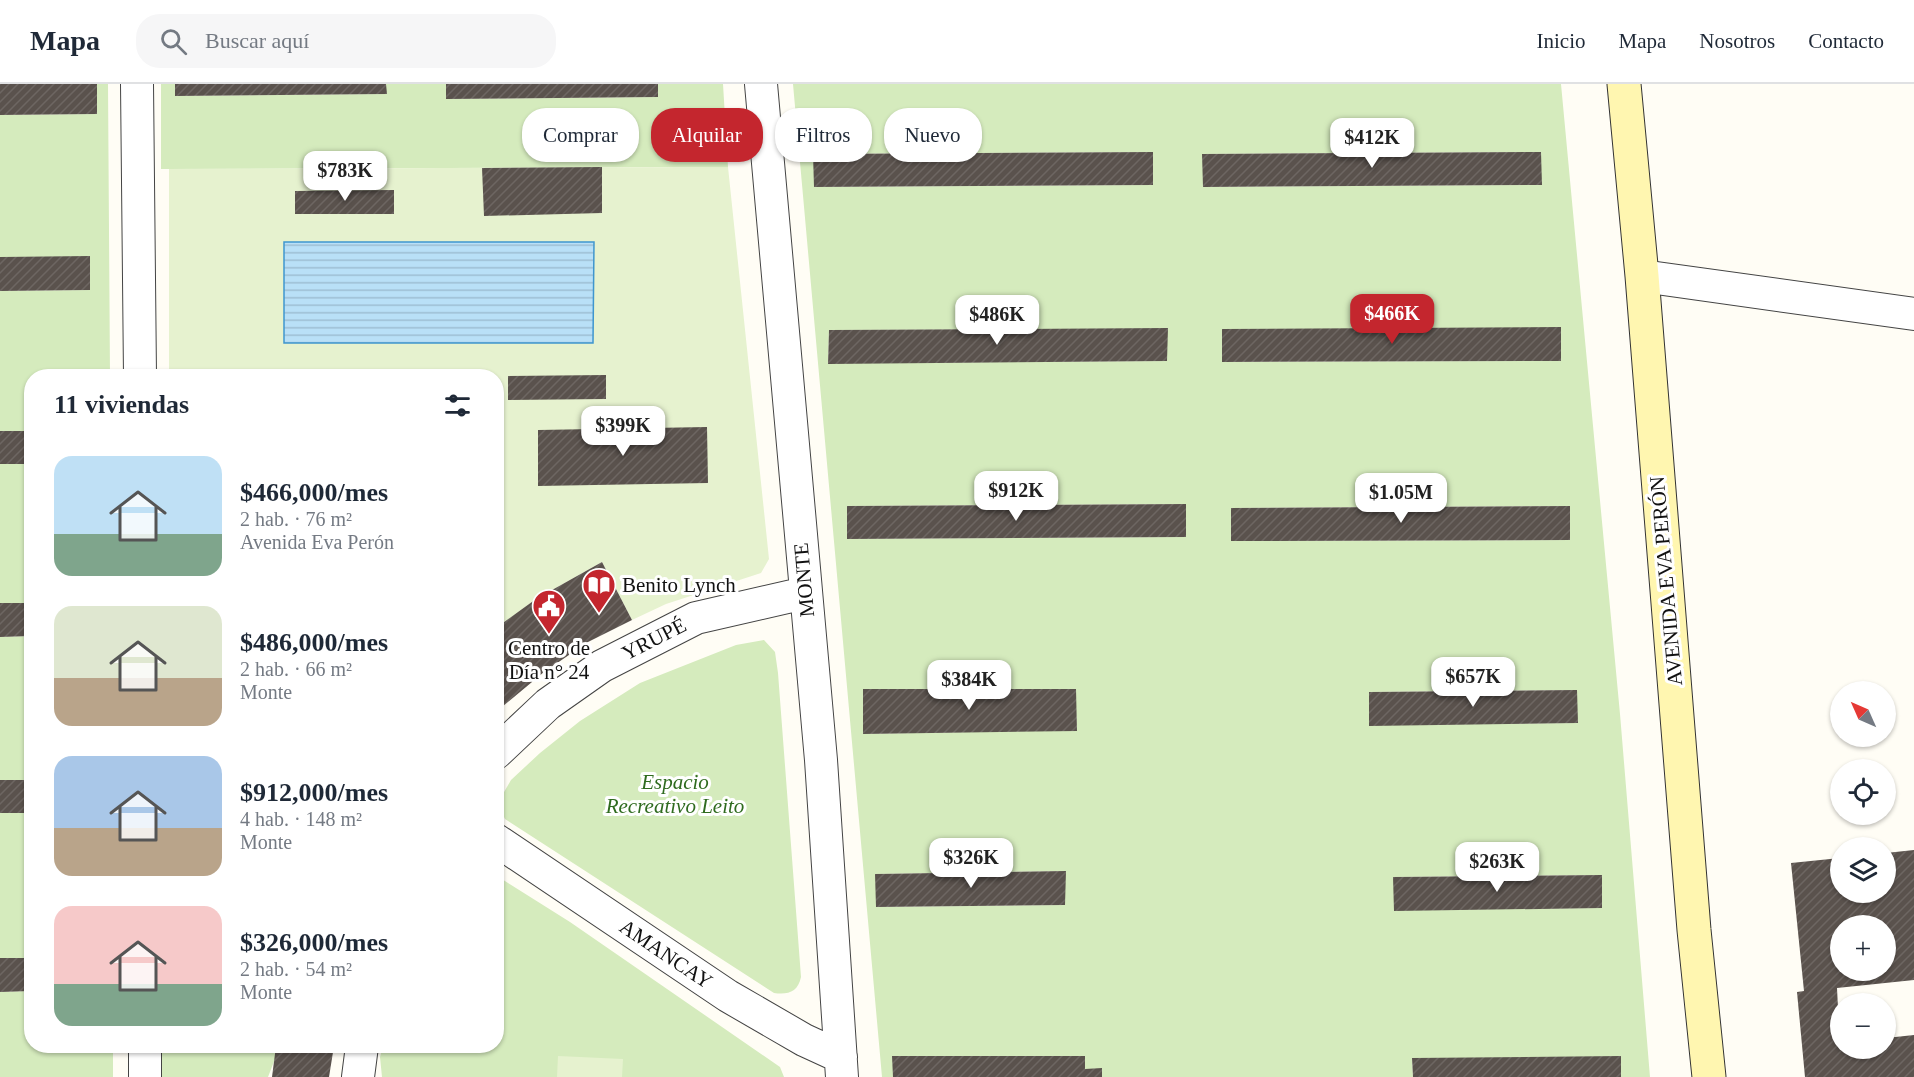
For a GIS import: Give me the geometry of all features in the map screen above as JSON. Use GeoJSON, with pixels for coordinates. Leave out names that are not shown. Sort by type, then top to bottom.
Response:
{"type":"FeatureCollection","features":[{"type":"Feature","properties":{"kind":"main road","name":"AVENIDA EVA PERÓN"},"geometry":{"type":"LineString","coordinates":[[1624,84],[1642,276],[1694,930],[1709,1077]]}},
{"type":"Feature","properties":{"kind":"street"},"geometry":{"type":"LineString","coordinates":[[137,84],[140,369]]}},
{"type":"Feature","properties":{"kind":"street","name":"MONTE"},"geometry":{"type":"LineString","coordinates":[[761,84],[826,827],[841,1067]]}},
{"type":"Feature","properties":{"kind":"street"},"geometry":{"type":"LineString","coordinates":[[1642,276],[1914,314]]}},
{"type":"Feature","properties":{"kind":"street","name":"YRUPÉ"},"geometry":{"type":"LineString","coordinates":[[504,745],[548,704],[602,666],[696,618],[805,593]]}},
{"type":"Feature","properties":{"kind":"street","name":"AMANCAY"},"geometry":{"type":"LineString","coordinates":[[504,845],[728,996],[804,1040],[841,1067]]}},
{"type":"Feature","properties":{"kind":"street"},"geometry":{"type":"LineString","coordinates":[[145,1053],[145,1077]]}},
{"type":"Feature","properties":{"kind":"street"},"geometry":{"type":"LineString","coordinates":[[358,1077],[361,1053]]}},
{"type":"Feature","properties":{"kind":"green space"},"geometry":{"type":"Polygon","coordinates":[[[97,84],[108,84],[110,369],[24,369],[24,431],[0,431],[0,291],[90,290],[90,257],[0,257],[0,115],[97,114],[97,84]]]}},
{"type":"Feature","properties":{"kind":"green space"},"geometry":{"type":"Polygon","coordinates":[[[161,84],[175,84],[176,96],[386,94],[386,84],[446,84],[447,99],[657,97],[658,84],[723,84],[724,108],[651,108],[651,162],[728,162],[728,167],[161,169],[161,84]]]}},
{"type":"Feature","properties":{"kind":"green space"},"geometry":{"type":"Polygon","coordinates":[[[793,84],[1561,84],[1620,714],[1650,1077],[1621,1077],[1412,1059],[1413,1077],[882,1077],[800,162],[814,162],[814,187],[1152,185],[1152,152],[982,153],[982,108],[884,108],[884,154],[872,154],[872,108],[795,108],[793,84]],[[1541,152],[1203,154],[1203,187],[1541,185],[1541,152]],[[1167,329],[829,330],[828,363],[1167,361],[1167,329]],[[1222,329],[1222,362],[1560,361],[1222,329]],[[1185,504],[847,506],[847,539],[1185,537],[1185,504]],[[1570,506],[1231,508],[1231,541],[1570,540],[1570,506]],[[863,689],[863,734],[1077,730],[1075,689],[863,689]],[[1577,690],[1369,692],[1369,725],[1577,723],[1577,690]],[[1065,871],[876,874],[876,907],[1065,905],[1065,871]],[[1601,875],[1394,877],[1394,910],[1602,908],[1601,875]]]}},
{"type":"Feature","properties":{"kind":"green space"},"geometry":{"type":"Polygon","coordinates":[[[728,167],[769,559],[761,573],[666,604],[632,620],[602,562],[536,599],[504,623],[504,369],[169,369],[169,169],[728,167]]]}},
{"type":"Feature","properties":{"kind":"green space"},"geometry":{"type":"Polygon","coordinates":[[[0,464],[24,464],[24,603],[0,603],[0,464]]]}},
{"type":"Feature","properties":{"kind":"green space"},"geometry":{"type":"Polygon","coordinates":[[[24,636],[24,780],[0,780],[0,637],[24,636]]]}},
{"type":"Feature","properties":{"kind":"green space","name":"Espacio Recreativo Leito"},"geometry":{"type":"Polygon","coordinates":[[[764,640],[775,652],[778,673],[801,977],[795,989],[784,993],[774,993],[504,817],[504,792],[511,780],[580,721],[640,683],[736,645],[764,640]]]}},
{"type":"Feature","properties":{"kind":"green space"},"geometry":{"type":"Polygon","coordinates":[[[0,813],[24,813],[24,958],[0,958],[0,813]]]}},
{"type":"Feature","properties":{"kind":"green space"},"geometry":{"type":"Polygon","coordinates":[[[504,880],[570,922],[780,1067],[784,1077],[382,1077],[381,1053],[504,1053],[504,880]]]}},
{"type":"Feature","properties":{"kind":"green space"},"geometry":{"type":"Polygon","coordinates":[[[24,991],[24,1053],[113,1053],[113,1077],[0,1077],[0,992],[24,991]]]}},
{"type":"Feature","properties":{"kind":"green space"},"geometry":{"type":"Polygon","coordinates":[[[159,1053],[277,1053],[268,1077],[157,1077],[159,1053]]]}},
{"type":"Feature","properties":{"kind":"green space"},"geometry":{"type":"Polygon","coordinates":[[[558,1056],[623,1059],[622,1077],[557,1077],[558,1056]]]}},
{"type":"Feature","properties":{"kind":"water"},"geometry":{"type":"Polygon","coordinates":[[[284,242],[594,242],[593,343],[284,343],[284,242]]]}},
{"type":"Feature","properties":{"kind":"building"},"geometry":{"type":"Polygon","coordinates":[[[0,84],[97,84],[97,114],[0,115],[0,84]]]}},
{"type":"Feature","properties":{"kind":"building"},"geometry":{"type":"Polygon","coordinates":[[[175,84],[386,84],[387,94],[175,96],[175,84]]]}},
{"type":"Feature","properties":{"kind":"building"},"geometry":{"type":"Polygon","coordinates":[[[446,84],[658,84],[658,97],[446,99],[446,84]]]}},
{"type":"Feature","properties":{"kind":"building"},"geometry":{"type":"Polygon","coordinates":[[[1153,152],[1153,185],[814,187],[813,162],[872,162],[872,154],[884,154],[884,162],[982,162],[982,153],[1153,152]]]}},
{"type":"Feature","properties":{"kind":"building"},"geometry":{"type":"Polygon","coordinates":[[[1541,152],[1542,185],[1203,187],[1202,154],[1541,152]]]}},
{"type":"Feature","properties":{"kind":"building"},"geometry":{"type":"Polygon","coordinates":[[[602,167],[602,213],[484,216],[482,168],[602,167]]]}},
{"type":"Feature","properties":{"kind":"building"},"geometry":{"type":"Polygon","coordinates":[[[394,190],[394,214],[295,214],[295,191],[394,190]]]}},
{"type":"Feature","properties":{"kind":"building"},"geometry":{"type":"Polygon","coordinates":[[[90,256],[90,290],[0,291],[0,257],[90,256]]]}},
{"type":"Feature","properties":{"kind":"building"},"geometry":{"type":"Polygon","coordinates":[[[1561,327],[1561,361],[1222,362],[1222,329],[1561,327]]]}},
{"type":"Feature","properties":{"kind":"building"},"geometry":{"type":"Polygon","coordinates":[[[1168,328],[1167,361],[828,364],[829,330],[1168,328]]]}},
{"type":"Feature","properties":{"kind":"building"},"geometry":{"type":"Polygon","coordinates":[[[606,375],[606,399],[508,400],[508,376],[606,375]]]}},
{"type":"Feature","properties":{"kind":"building"},"geometry":{"type":"Polygon","coordinates":[[[707,427],[708,483],[538,486],[538,430],[707,427]]]}},
{"type":"Feature","properties":{"kind":"building"},"geometry":{"type":"Polygon","coordinates":[[[0,431],[24,431],[24,464],[0,464],[0,431]]]}},
{"type":"Feature","properties":{"kind":"building"},"geometry":{"type":"Polygon","coordinates":[[[1186,504],[1186,537],[847,539],[847,506],[1186,504]]]}},
{"type":"Feature","properties":{"kind":"building"},"geometry":{"type":"Polygon","coordinates":[[[1570,506],[1570,540],[1231,541],[1231,508],[1570,506]]]}},
{"type":"Feature","properties":{"kind":"building","name":"Centro de Día n° 24"},"geometry":{"type":"Polygon","coordinates":[[[602,562],[632,620],[588,642],[544,672],[504,705],[504,622],[536,599],[602,562]]]}},
{"type":"Feature","properties":{"kind":"building"},"geometry":{"type":"Polygon","coordinates":[[[0,603],[24,603],[24,636],[0,637],[0,603]]]}},
{"type":"Feature","properties":{"kind":"building"},"geometry":{"type":"Polygon","coordinates":[[[863,689],[1076,689],[1077,731],[863,734],[863,689]]]}},
{"type":"Feature","properties":{"kind":"building"},"geometry":{"type":"Polygon","coordinates":[[[1577,690],[1578,723],[1369,726],[1369,692],[1577,690]]]}},
{"type":"Feature","properties":{"kind":"building"},"geometry":{"type":"Polygon","coordinates":[[[0,780],[24,780],[24,813],[0,813],[0,780]]]}},
{"type":"Feature","properties":{"kind":"building"},"geometry":{"type":"Polygon","coordinates":[[[1914,850],[1914,980],[1837,988],[1837,993],[1830,993],[1830,1059],[1896,1059],[1896,1037],[1914,1035],[1914,1077],[1805,1077],[1797,992],[1804,991],[1791,863],[1830,859],[1830,903],[1896,903],[1896,852],[1914,850]]]}},
{"type":"Feature","properties":{"kind":"building"},"geometry":{"type":"Polygon","coordinates":[[[1066,871],[1065,905],[876,907],[875,874],[1066,871]]]}},
{"type":"Feature","properties":{"kind":"building"},"geometry":{"type":"Polygon","coordinates":[[[1602,875],[1602,908],[1394,911],[1393,877],[1602,875]]]}},
{"type":"Feature","properties":{"kind":"building"},"geometry":{"type":"Polygon","coordinates":[[[0,958],[24,958],[24,991],[0,992],[0,958]]]}},
{"type":"Feature","properties":{"kind":"building"},"geometry":{"type":"Polygon","coordinates":[[[275,1053],[333,1053],[329,1077],[272,1077],[275,1053]]]}},
{"type":"Feature","properties":{"kind":"building"},"geometry":{"type":"Polygon","coordinates":[[[892,1056],[1085,1056],[1085,1069],[1102,1068],[1102,1077],[893,1077],[892,1056]]]}},
{"type":"Feature","properties":{"kind":"building"},"geometry":{"type":"Polygon","coordinates":[[[1621,1056],[1621,1077],[1413,1077],[1412,1058],[1621,1056]]]}},
{"type":"Feature","properties":{"kind":"place","name":"Benito Lynch"},"geometry":{"type":"Point","coordinates":[599,614]}},
{"type":"Feature","properties":{"kind":"place","name":"Centro de Día n° 24"},"geometry":{"type":"Point","coordinates":[549,635]}}]}
